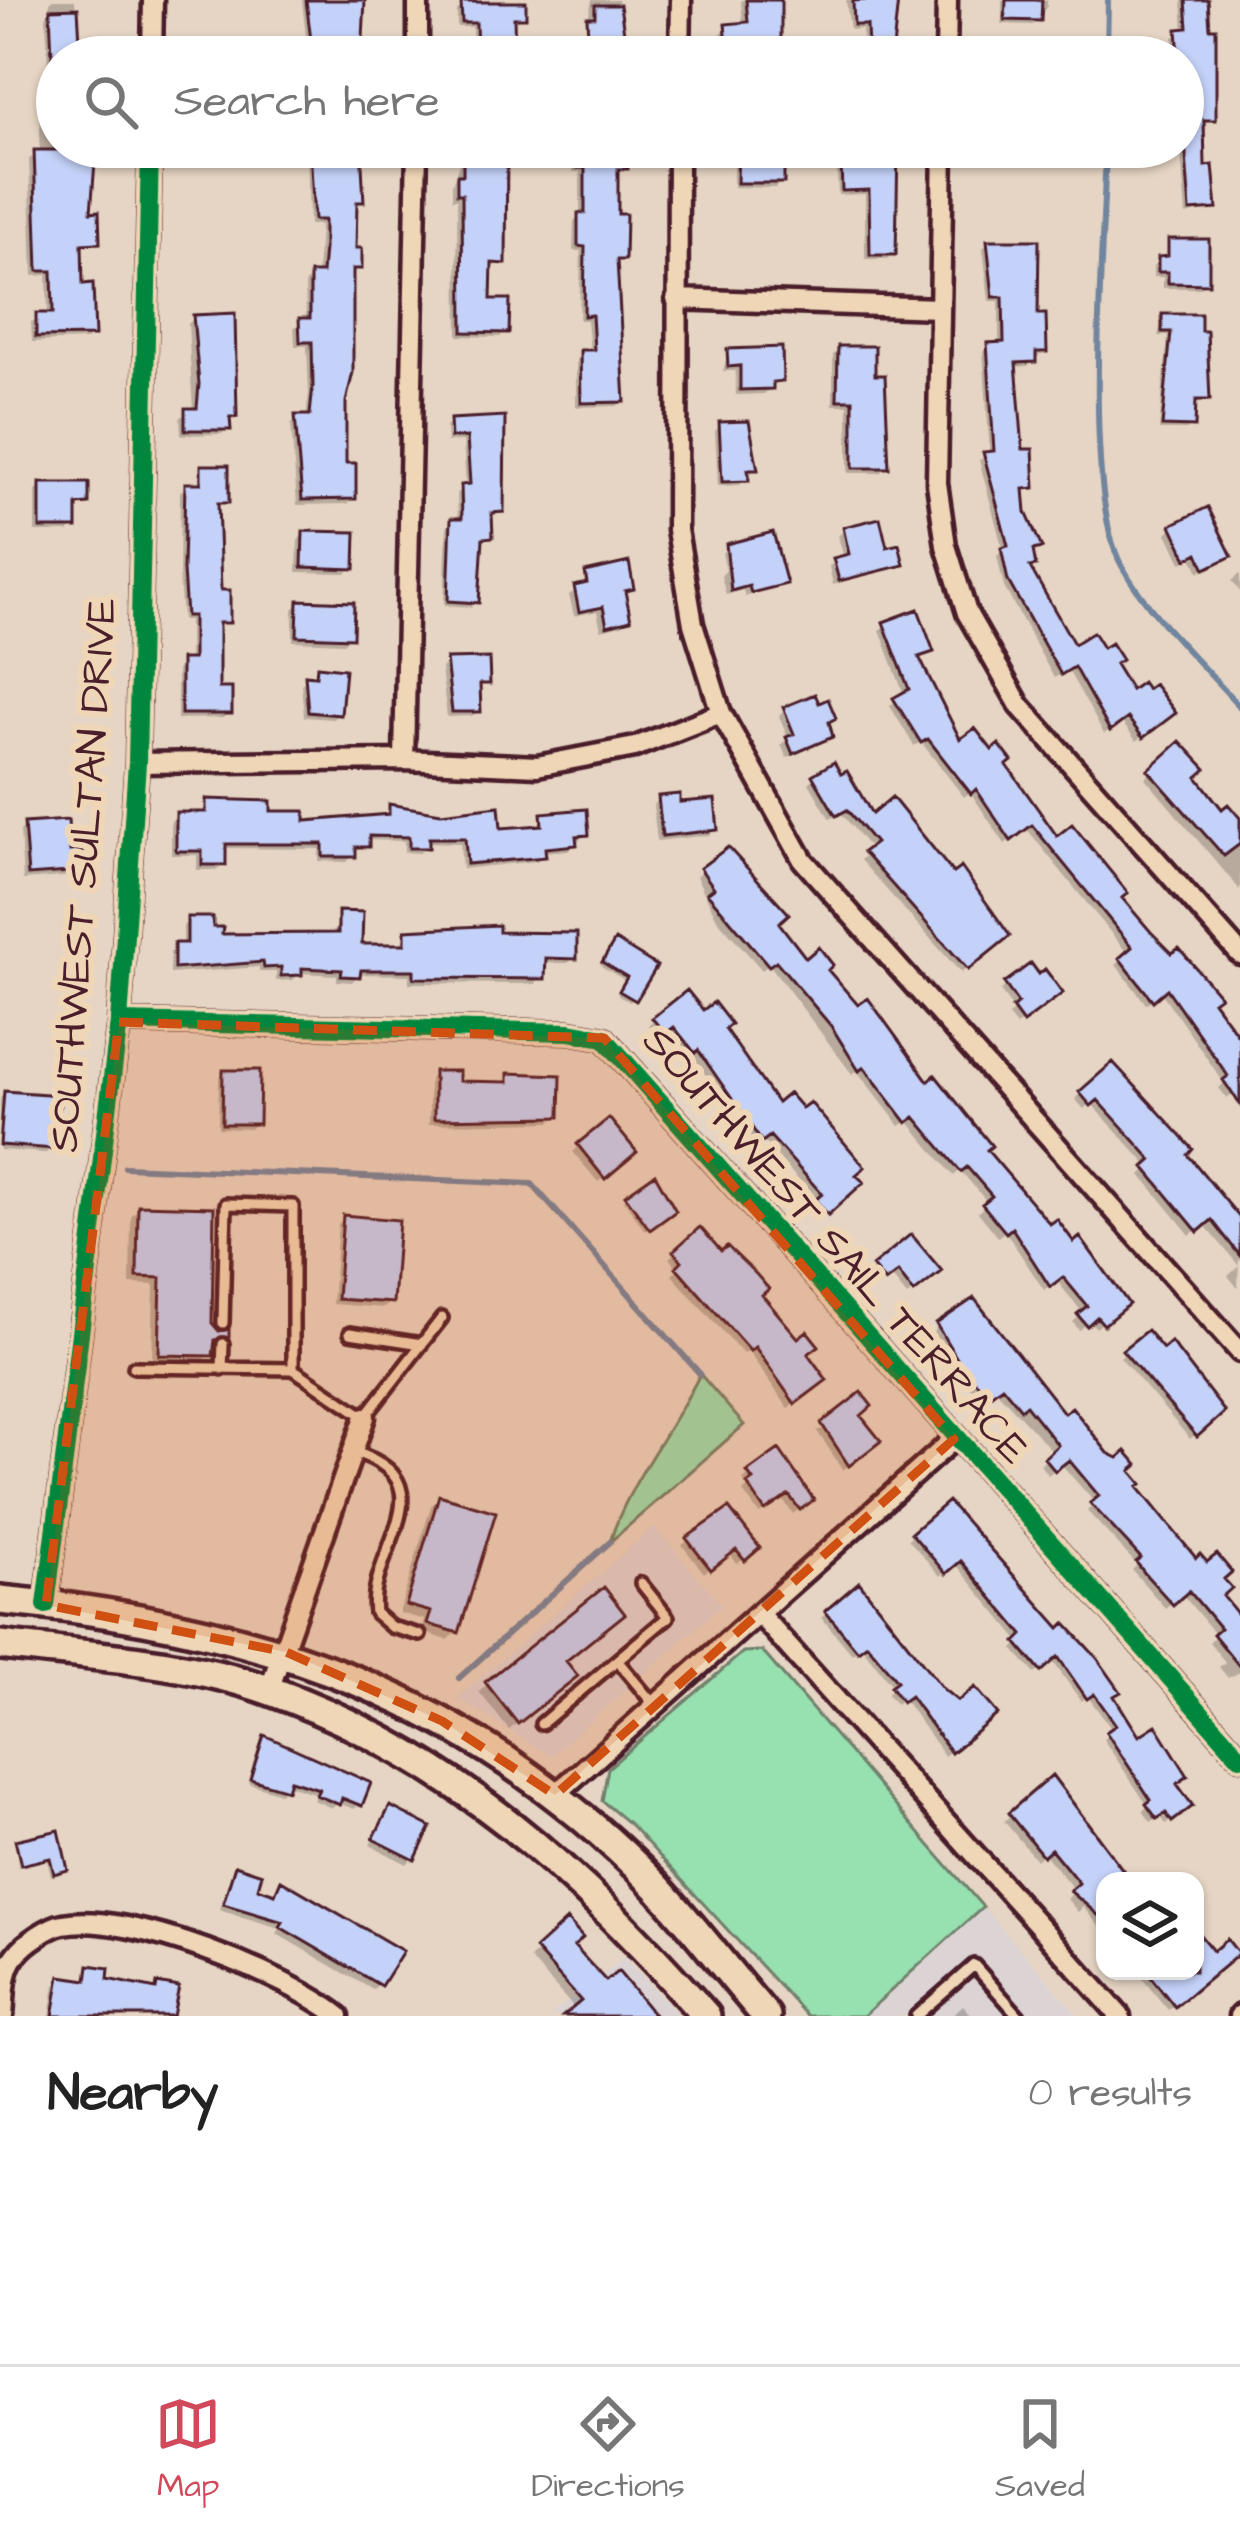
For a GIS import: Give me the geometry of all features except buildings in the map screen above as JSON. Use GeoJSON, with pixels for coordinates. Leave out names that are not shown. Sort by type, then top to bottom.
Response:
{"type":"FeatureCollection","features":[{"type":"Feature","properties":{"kind":"main road"},"geometry":{"type":"LineString","coordinates":[[0,1600],[179,1624],[286,1652],[365,1682],[442,1721],[555,1795],[653,1884],[761,2014]]}},
{"type":"Feature","properties":{"kind":"main road"},"geometry":{"type":"LineString","coordinates":[[0,1646],[160,1664],[269,1690],[386,1743],[463,1786],[518,1826],[614,1912],[706,2016]]}},
{"type":"Feature","properties":{"kind":"street"},"geometry":{"type":"LineString","coordinates":[[153,36],[154,0]]}},
{"type":"Feature","properties":{"kind":"street"},"geometry":{"type":"LineString","coordinates":[[418,0],[418,36]]}},
{"type":"Feature","properties":{"kind":"street"},"geometry":{"type":"LineString","coordinates":[[680,36],[681,0]]}},
{"type":"Feature","properties":{"kind":"street"},"geometry":{"type":"LineString","coordinates":[[946,36],[947,0]]}},
{"type":"Feature","properties":{"kind":"street","name":"SOUTHWEST SULTAN DRIVE"},"geometry":{"type":"LineString","coordinates":[[46,1605],[119,1022],[136,763],[150,168]]}},
{"type":"Feature","properties":{"kind":"street"},"geometry":{"type":"LineString","coordinates":[[404,760],[417,168]]}},
{"type":"Feature","properties":{"kind":"street"},"geometry":{"type":"LineString","coordinates":[[678,168],[677,530],[692,624],[722,713],[803,860],[1240,1352]]}},
{"type":"Feature","properties":{"kind":"street"},"geometry":{"type":"LineString","coordinates":[[943,168],[939,498],[955,579],[978,637],[1020,706],[1240,954]]}},
{"type":"Feature","properties":{"kind":"street"},"geometry":{"type":"LineString","coordinates":[[676,299],[939,308]]}},
{"type":"Feature","properties":{"kind":"street"},"geometry":{"type":"LineString","coordinates":[[136,763],[404,760],[537,766],[635,747],[722,713]]}},
{"type":"Feature","properties":{"kind":"street","name":"SOUTHWEST SAIL TERRACE"},"geometry":{"type":"LineString","coordinates":[[119,1022],[568,1032],[604,1039],[1240,1757]]}},
{"type":"Feature","properties":{"kind":"street"},"geometry":{"type":"LineString","coordinates":[[269,1690],[365,1417]]}},
{"type":"Feature","properties":{"kind":"street"},"geometry":{"type":"LineString","coordinates":[[555,1795],[954,1439]]}},
{"type":"Feature","properties":{"kind":"street"},"geometry":{"type":"LineString","coordinates":[[761,1616],[1120,2016]]}},
{"type":"Feature","properties":{"kind":"street"},"geometry":{"type":"LineString","coordinates":[[2,2016],[8,1970],[18,1952],[58,1924],[98,1922],[203,1949],[311,1994],[339,2016]]}},
{"type":"Feature","properties":{"kind":"lane"},"geometry":{"type":"LineString","coordinates":[[223,1323],[226,1204],[293,1206],[292,1370]]}},
{"type":"Feature","properties":{"kind":"lane"},"geometry":{"type":"LineString","coordinates":[[134,1367],[292,1370],[365,1417],[442,1318]]}},
{"type":"Feature","properties":{"kind":"lane"},"geometry":{"type":"LineString","coordinates":[[350,1333],[422,1344]]}},
{"type":"Feature","properties":{"kind":"lane"},"geometry":{"type":"LineString","coordinates":[[222,1369],[223,1344]]}},
{"type":"Feature","properties":{"kind":"lane"},"geometry":{"type":"LineString","coordinates":[[354,1451],[377,1459],[400,1482],[403,1506],[372,1592],[375,1613],[391,1628],[420,1635]]}},
{"type":"Feature","properties":{"kind":"lane"},"geometry":{"type":"LineString","coordinates":[[542,1724],[668,1617],[641,1582]]}},
{"type":"Feature","properties":{"kind":"lane"},"geometry":{"type":"LineString","coordinates":[[616,1660],[656,1707]]}},
{"type":"Feature","properties":{"kind":"lane"},"geometry":{"type":"LineString","coordinates":[[916,2016],[974,1965],[1019,2016]]}},
{"type":"Feature","properties":{"kind":"highlighted area"},"geometry":{"type":"Polygon","coordinates":[[[119,1022],[604,1038],[954,1439],[555,1795],[442,1721],[286,1652],[46,1605],[119,1022]]]}},
{"type":"Feature","properties":{"kind":"shaded area"},"geometry":{"type":"Polygon","coordinates":[[[654,1527],[722,1605],[551,1756],[457,1698],[654,1527]]]}},
{"type":"Feature","properties":{"kind":"shaded area"},"geometry":{"type":"Polygon","coordinates":[[[983,1907],[1079,2016],[863,2016],[983,1907]]]}},
{"type":"Feature","properties":{"kind":"shaded area"},"geometry":{"type":"Polygon","coordinates":[[[624,1957],[679,2016],[550,2016],[624,1957]]]}},
{"type":"Feature","properties":{"kind":"green space"},"geometry":{"type":"Polygon","coordinates":[[[700,1374],[744,1425],[610,1542],[628,1498],[700,1374]]]}},
{"type":"Feature","properties":{"kind":"green space"},"geometry":{"type":"Polygon","coordinates":[[[762,1651],[983,1907],[863,2016],[807,2016],[631,1825],[602,1801],[608,1768],[743,1652],[762,1651]]]}},
{"type":"Feature","properties":{"kind":"waterway"},"geometry":{"type":"LineString","coordinates":[[1107,36],[1108,0]]}},
{"type":"Feature","properties":{"kind":"waterway"},"geometry":{"type":"LineString","coordinates":[[1105,168],[1098,426],[1109,531],[1122,566],[1147,604],[1240,707]]}},
{"type":"Feature","properties":{"kind":"waterway"},"geometry":{"type":"LineString","coordinates":[[125,1167],[532,1184],[700,1374]]}},
{"type":"Feature","properties":{"kind":"waterway"},"geometry":{"type":"LineString","coordinates":[[459,1678],[610,1542]]}},
{"type":"Feature","properties":{"kind":"cycle path"},"geometry":{"type":"LineString","coordinates":[[46,1605],[119,1022],[137,763],[150,168]]}},
{"type":"Feature","properties":{"kind":"cycle path"},"geometry":{"type":"LineString","coordinates":[[119,1022],[569,1032],[604,1038],[1240,1757]]}}]}
